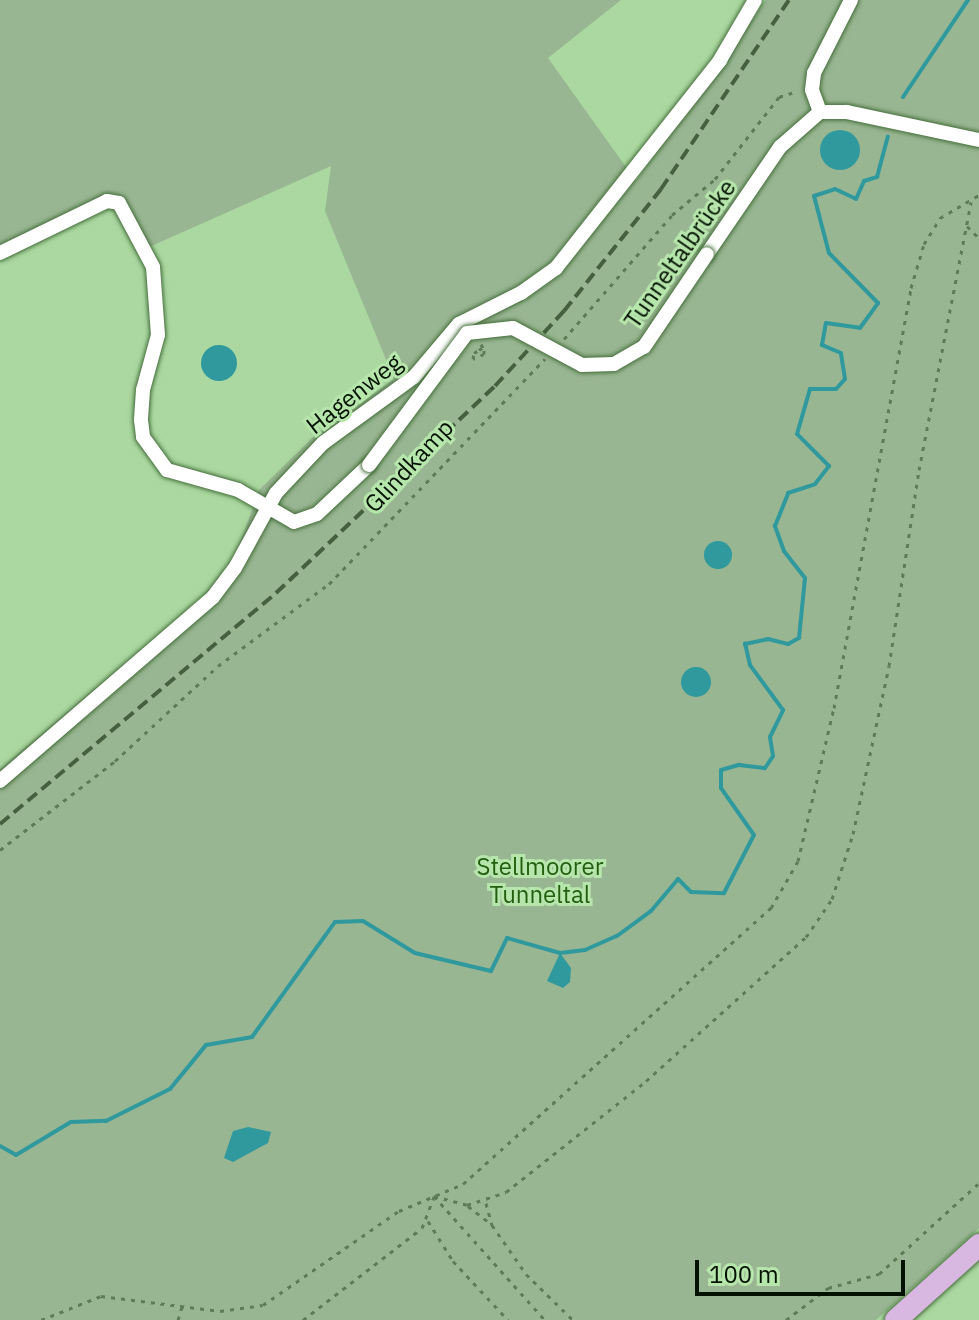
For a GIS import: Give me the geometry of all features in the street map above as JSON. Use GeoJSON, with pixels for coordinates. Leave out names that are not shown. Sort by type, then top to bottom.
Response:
{"type":"FeatureCollection","features":[{"type":"Feature","properties":{"kind":"main road"},"geometry":{"type":"LineString","coordinates":[[896,1320],[979,1245]]}},
{"type":"Feature","properties":{"kind":"street","name":"Hagenweg"},"geometry":{"type":"LineString","coordinates":[[0,781],[213,597],[235,568],[267,507],[323,443],[414,377],[450,331],[556,268],[720,60],[755,0]]}},
{"type":"Feature","properties":{"kind":"street"},"geometry":{"type":"LineString","coordinates":[[851,0],[824,47],[812,90],[820,112],[847,112],[979,140]]}},
{"type":"Feature","properties":{"kind":"street","name":"Tunneltalbrücke"},"geometry":{"type":"LineString","coordinates":[[0,253],[107,201],[119,203],[153,267],[158,335],[143,390],[143,437],[167,470],[238,490],[288,521],[308,520],[369,465],[467,333],[513,328],[582,365],[614,364],[644,347],[780,147],[820,112]]}},
{"type":"Feature","properties":{"kind":"path"},"geometry":{"type":"LineString","coordinates":[[558,345],[672,215],[715,179],[779,97],[812,90]]}},
{"type":"Feature","properties":{"kind":"path"},"geometry":{"type":"LineString","coordinates":[[41,1320],[101,1296],[220,1311],[263,1305],[387,1219],[463,1184],[771,908],[798,861],[834,708],[911,288],[924,244],[940,218],[979,195]]}},
{"type":"Feature","properties":{"kind":"path"},"geometry":{"type":"LineString","coordinates":[[434,1196],[467,1205],[486,1203],[646,1081],[806,937],[832,899],[853,834],[889,666],[919,470],[971,200]]}},
{"type":"Feature","properties":{"kind":"path"},"geometry":{"type":"LineString","coordinates":[[967,226],[979,238]]}},
{"type":"Feature","properties":{"kind":"path"},"geometry":{"type":"LineString","coordinates":[[479,350],[473,359],[484,354],[480,344]]}},
{"type":"Feature","properties":{"kind":"path","name":"Glindkamp"},"geometry":{"type":"LineString","coordinates":[[0,850],[115,761],[218,666],[329,584],[548,355]]}},
{"type":"Feature","properties":{"kind":"path"},"geometry":{"type":"LineString","coordinates":[[786,1320],[828,1288],[879,1274],[979,1183]]}},
{"type":"Feature","properties":{"kind":"path"},"geometry":{"type":"LineString","coordinates":[[303,1320],[428,1220],[434,1196]]}},
{"type":"Feature","properties":{"kind":"path"},"geometry":{"type":"LineString","coordinates":[[434,1196],[545,1320]]}},
{"type":"Feature","properties":{"kind":"path"},"geometry":{"type":"LineString","coordinates":[[486,1203],[492,1225]]}},
{"type":"Feature","properties":{"kind":"path"},"geometry":{"type":"LineString","coordinates":[[467,1205],[492,1225],[526,1274],[573,1320]]}},
{"type":"Feature","properties":{"kind":"path"},"geometry":{"type":"LineString","coordinates":[[428,1220],[453,1261],[508,1320]]}},
{"type":"Feature","properties":{"kind":"path"},"geometry":{"type":"LineString","coordinates":[[178,1320],[182,1307]]}},
{"type":"Feature","properties":{"kind":"green space","name":"Stellmoorer Tunneltal"},"geometry":{"type":"Polygon","coordinates":[[[0,0],[621,0],[548,58],[636,181],[766,0],[979,0],[979,1228],[876,1320],[0,1320],[0,769],[203,597],[236,554],[259,490],[311,439],[394,379],[325,211],[331,166],[140,251],[114,205],[0,258],[0,0]]]}},
{"type":"Feature","properties":{"kind":"water"},"geometry":{"type":"Polygon","coordinates":[[[840,130],[854,136],[860,150],[854,164],[840,170],[826,164],[820,150],[826,136],[840,130]]]}},
{"type":"Feature","properties":{"kind":"water"},"geometry":{"type":"Polygon","coordinates":[[[219,345],[232,350],[237,363],[232,376],[219,381],[206,376],[201,363],[206,350],[219,345]]]}},
{"type":"Feature","properties":{"kind":"water"},"geometry":{"type":"Polygon","coordinates":[[[718,541],[728,545],[732,555],[728,565],[718,569],[708,565],[704,555],[708,545],[718,541]]]}},
{"type":"Feature","properties":{"kind":"water"},"geometry":{"type":"Polygon","coordinates":[[[696,667],[702,668],[710,676],[710,688],[702,696],[696,697],[690,696],[682,688],[681,682],[682,676],[690,668],[696,667]]]}},
{"type":"Feature","properties":{"kind":"water"},"geometry":{"type":"Polygon","coordinates":[[[560,953],[571,968],[570,982],[563,988],[547,981],[560,953]]]}},
{"type":"Feature","properties":{"kind":"water"},"geometry":{"type":"Polygon","coordinates":[[[248,1127],[271,1132],[268,1143],[233,1162],[224,1158],[233,1131],[248,1127]]]}},
{"type":"Feature","properties":{"kind":"waterway"},"geometry":{"type":"LineString","coordinates":[[903,97],[968,0]]}},
{"type":"Feature","properties":{"kind":"waterway"},"geometry":{"type":"LineString","coordinates":[[0,1146],[16,1155],[71,1122],[106,1121],[170,1089],[206,1045],[252,1037],[335,922],[363,921],[415,953],[491,971],[507,938],[560,953],[585,950],[617,936],[651,911],[678,879],[691,892],[724,893],[754,835],[721,788],[721,770],[739,765],[765,768],[773,756],[770,737],[783,710],[750,665],[745,644],[768,639],[788,644],[799,638],[805,578],[784,551],[775,526],[788,493],[815,484],[829,466],[797,434],[810,389],[836,389],[845,379],[841,353],[822,345],[826,323],[860,328],[878,303],[829,253],[814,196],[835,189],[856,199],[864,181],[877,177],[888,136]]}},
{"type":"Feature","properties":{"kind":"railway"},"geometry":{"type":"LineString","coordinates":[[0,824],[276,593],[495,386],[564,311],[661,189],[789,0]]}}]}
